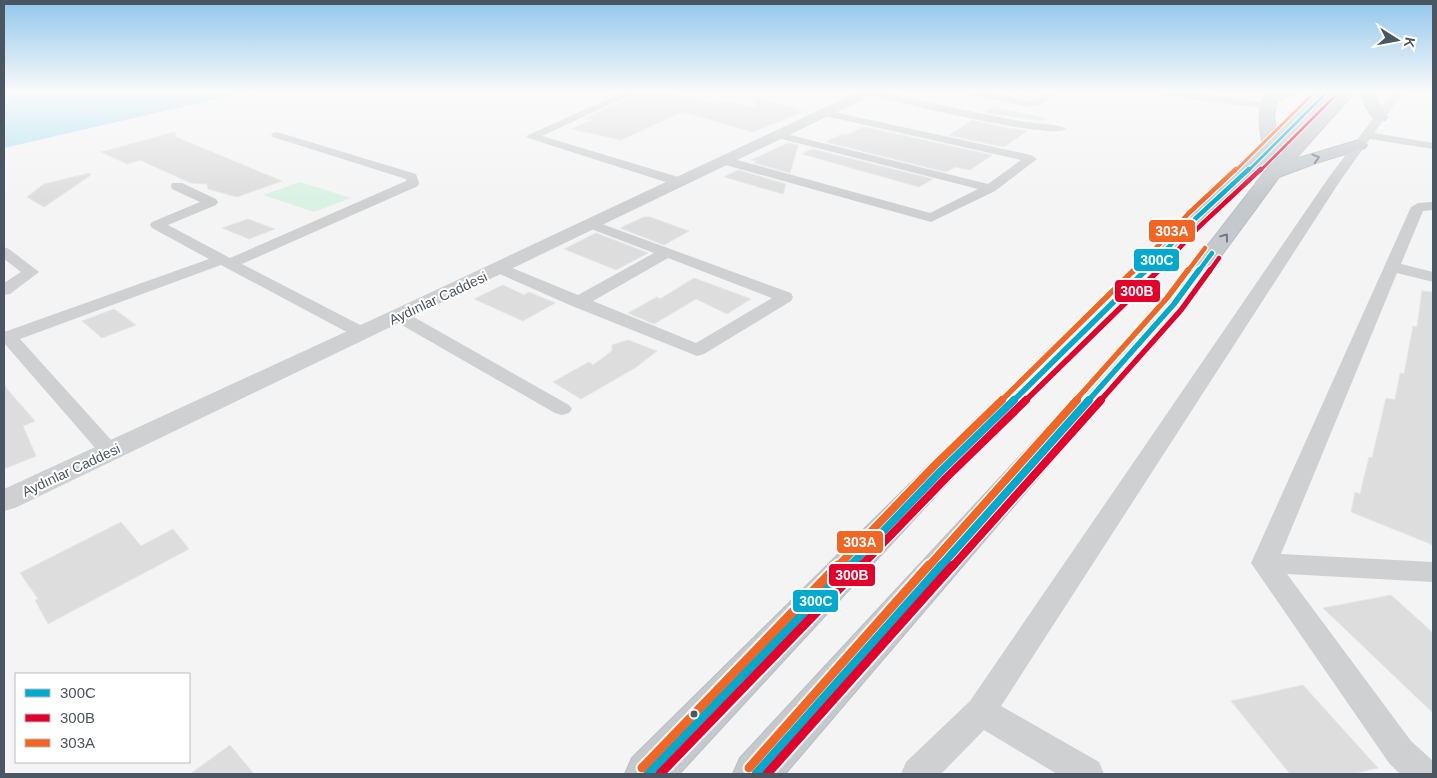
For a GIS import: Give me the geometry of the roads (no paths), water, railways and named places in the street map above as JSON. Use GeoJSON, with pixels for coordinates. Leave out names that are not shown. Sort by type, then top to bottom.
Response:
{"type":"FeatureCollection","features":[{"type":"Feature","properties":{"kind":"highway"},"geometry":{"type":"LineString","coordinates":[[1268,127],[1272,161]]}},
{"type":"Feature","properties":{"kind":"highway"},"geometry":{"type":"LineString","coordinates":[[756,774],[1174,304],[1272,161],[1299,127]]}},
{"type":"Feature","properties":{"kind":"highway"},"geometry":{"type":"LineString","coordinates":[[648,774],[941,471],[1154,262],[1195,219],[1272,161],[1309,127]]}},
{"type":"Feature","properties":{"kind":"highway"},"geometry":{"type":"LineString","coordinates":[[1272,161],[1310,159],[1370,131],[1370,127]]}},
{"type":"Feature","properties":{"kind":"street"},"geometry":{"type":"LineString","coordinates":[[552,127],[532,136],[680,182]]}},
{"type":"Feature","properties":{"kind":"street","name":"Aydınlar Caddesi"},"geometry":{"type":"LineString","coordinates":[[4,501],[399,316],[793,127]]}},
{"type":"Feature","properties":{"kind":"street"},"geometry":{"type":"LineString","coordinates":[[726,161],[932,218],[990,188],[1031,158],[890,127]]}},
{"type":"Feature","properties":{"kind":"street"},"geometry":{"type":"LineString","coordinates":[[1037,127],[1060,129]]}},
{"type":"Feature","properties":{"kind":"street"},"geometry":{"type":"LineString","coordinates":[[918,774],[982,711],[1334,180],[1373,127]]}},
{"type":"Feature","properties":{"kind":"street"},"geometry":{"type":"LineString","coordinates":[[1370,131],[1433,138]]}},
{"type":"Feature","properties":{"kind":"street"},"geometry":{"type":"LineString","coordinates":[[1370,131],[1433,146]]}},
{"type":"Feature","properties":{"kind":"street"},"geometry":{"type":"LineString","coordinates":[[778,134],[990,188]]}},
{"type":"Feature","properties":{"kind":"street"},"geometry":{"type":"LineString","coordinates":[[111,452],[6,336],[227,261],[413,183],[412,177],[277,135]]}},
{"type":"Feature","properties":{"kind":"street"},"geometry":{"type":"LineString","coordinates":[[177,186],[211,202],[157,224],[362,333]]}},
{"type":"Feature","properties":{"kind":"street"},"geometry":{"type":"LineString","coordinates":[[1264,563],[1418,207],[1433,206]]}},
{"type":"Feature","properties":{"kind":"street"},"geometry":{"type":"LineString","coordinates":[[499,268],[697,350],[785,297],[590,224]]}},
{"type":"Feature","properties":{"kind":"street"},"geometry":{"type":"LineString","coordinates":[[4,252],[31,272],[4,290]]}},
{"type":"Feature","properties":{"kind":"street"},"geometry":{"type":"LineString","coordinates":[[578,302],[666,253]]}},
{"type":"Feature","properties":{"kind":"street"},"geometry":{"type":"LineString","coordinates":[[1392,267],[1433,277]]}},
{"type":"Feature","properties":{"kind":"street"},"geometry":{"type":"LineString","coordinates":[[399,316],[562,409]]}},
{"type":"Feature","properties":{"kind":"street"},"geometry":{"type":"LineString","coordinates":[[1264,563],[1433,572]]}},
{"type":"Feature","properties":{"kind":"street"},"geometry":{"type":"LineString","coordinates":[[1264,563],[1400,752],[1423,774]]}},
{"type":"Feature","properties":{"kind":"street"},"geometry":{"type":"LineString","coordinates":[[982,711],[1087,774]]}},
{"type":"Feature","properties":{"kind":"water"},"geometry":{"type":"Polygon","coordinates":[[[4,127],[94,127],[4,148],[4,127]]]}}]}
